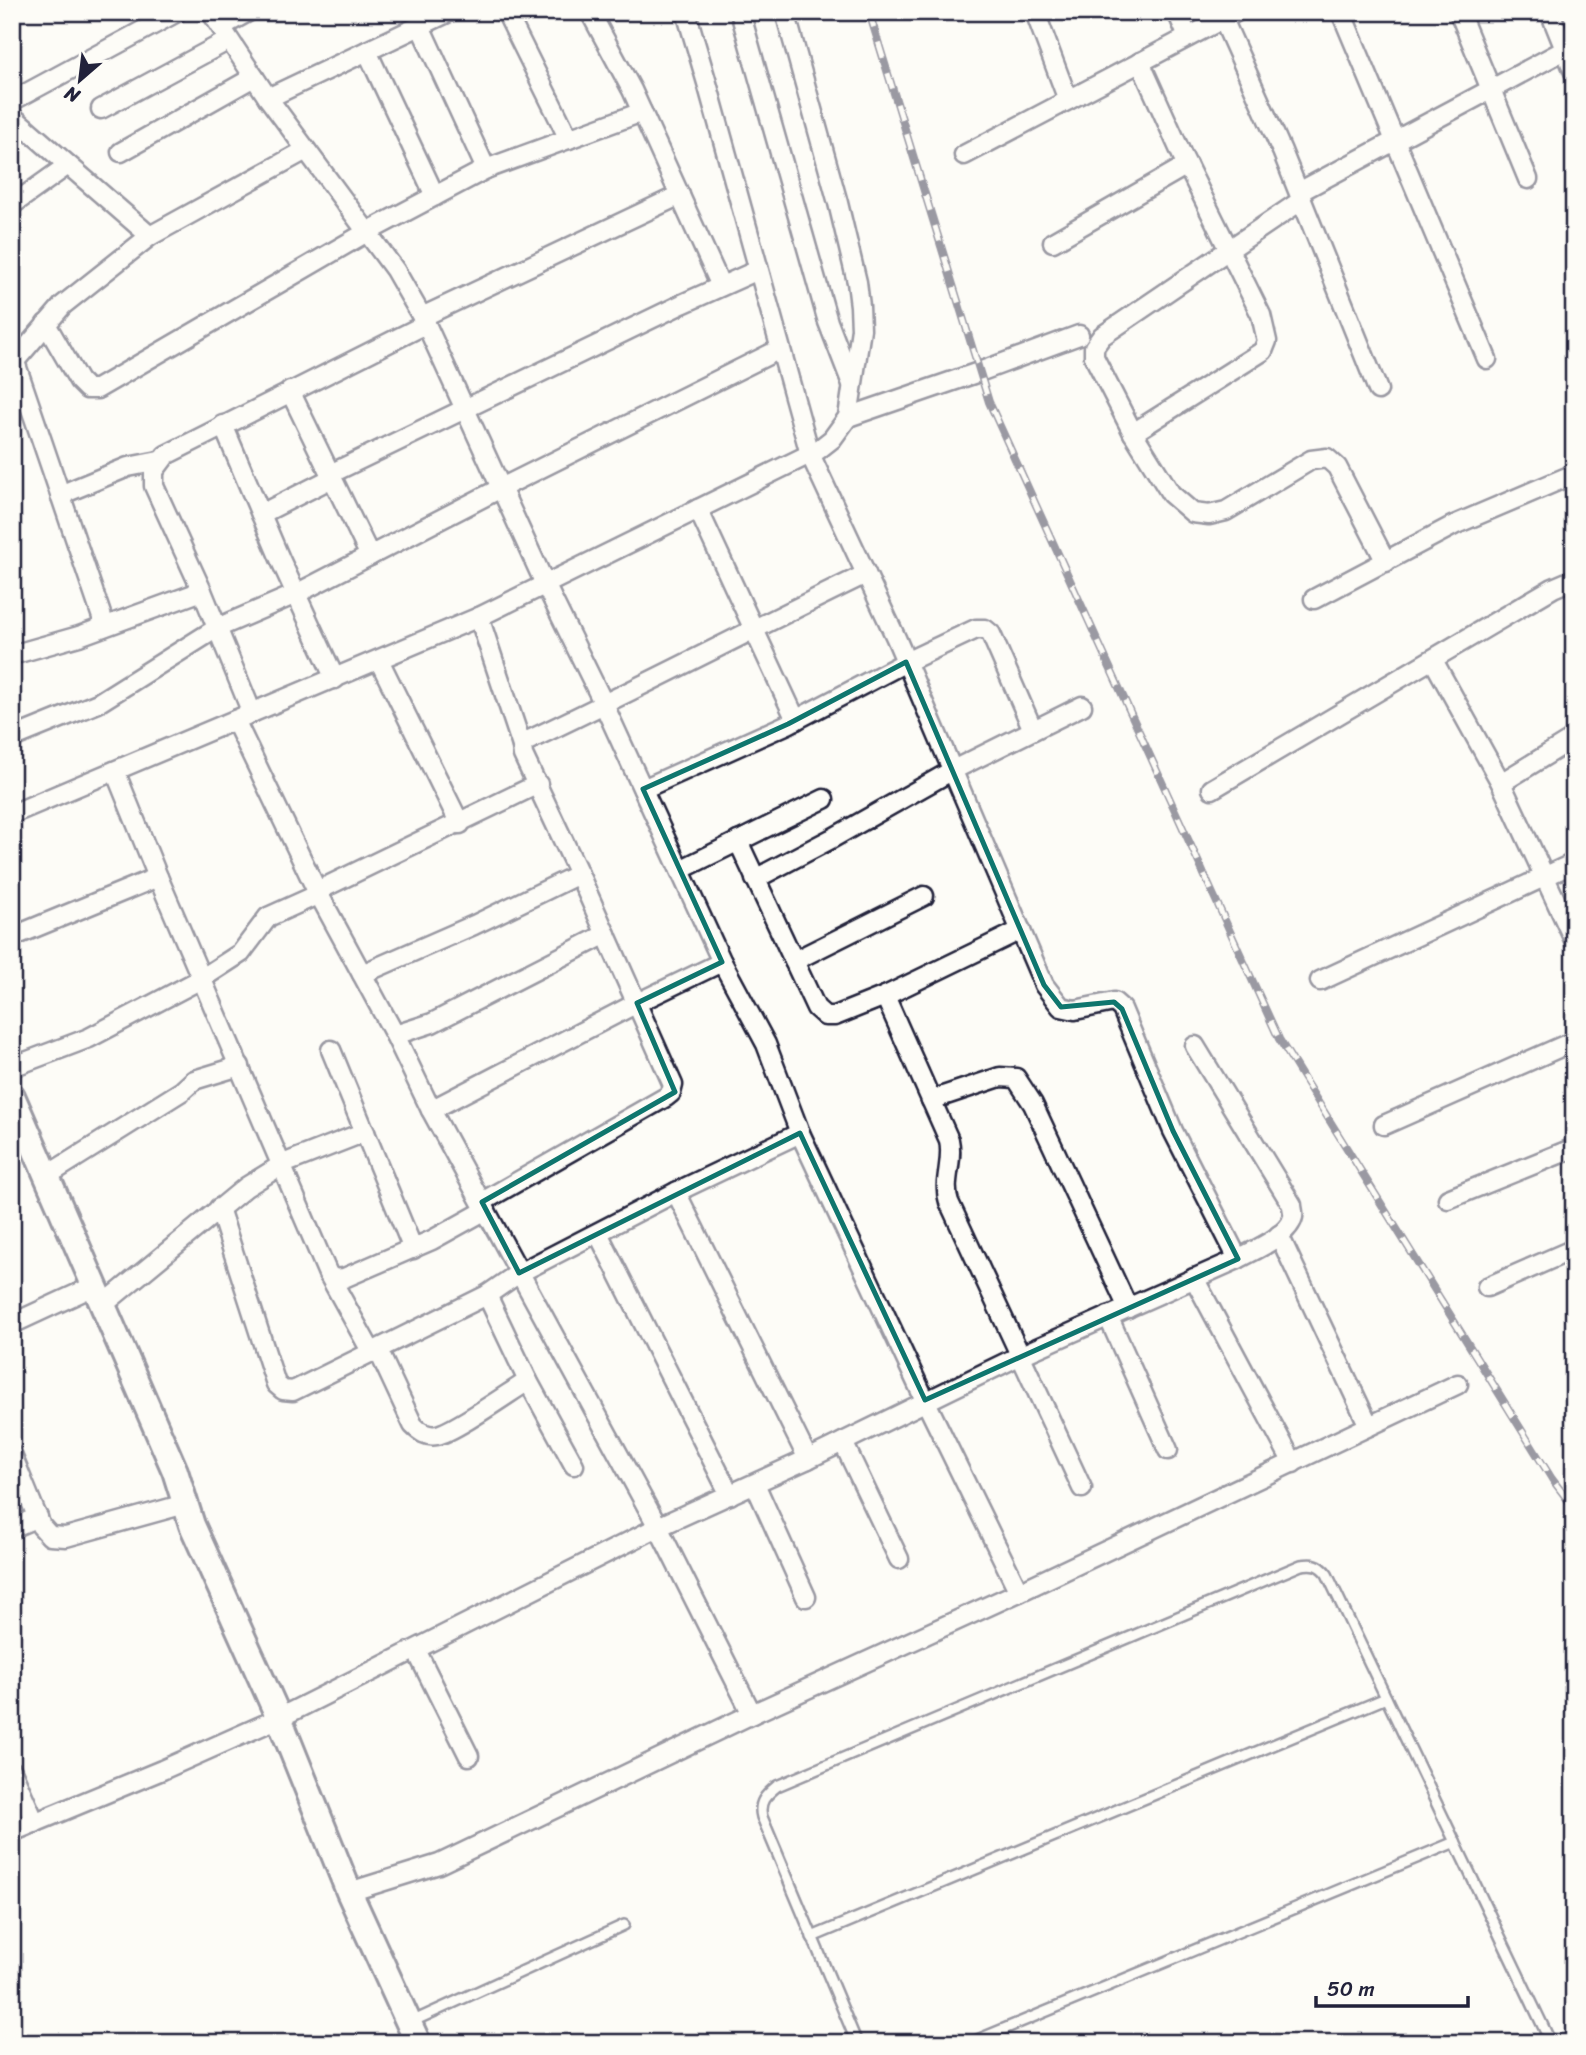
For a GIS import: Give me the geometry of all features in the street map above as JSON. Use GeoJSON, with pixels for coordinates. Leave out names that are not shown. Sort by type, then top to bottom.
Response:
{"type":"FeatureCollection","features":[{"type":"Feature","properties":{"kind":"street"},"geometry":{"type":"LineString","coordinates":[[12,101],[177,12]]}},
{"type":"Feature","properties":{"kind":"street"},"geometry":{"type":"LineString","coordinates":[[101,109],[220,27],[248,12]]}},
{"type":"Feature","properties":{"kind":"street"},"geometry":{"type":"LineString","coordinates":[[268,98],[449,12]]}},
{"type":"Feature","properties":{"kind":"street"},"geometry":{"type":"LineString","coordinates":[[506,12],[569,139]]}},
{"type":"Feature","properties":{"kind":"street"},"geometry":{"type":"LineString","coordinates":[[590,12],[642,112],[721,286]]}},
{"type":"Feature","properties":{"kind":"street"},"geometry":{"type":"LineString","coordinates":[[686,12],[810,454],[906,662],[1044,985],[1061,1007],[1075,1010],[1114,1002],[1122,1009],[1173,1131],[1238,1258]]}},
{"type":"Feature","properties":{"kind":"street"},"geometry":{"type":"LineString","coordinates":[[740,12],[828,321],[854,387]]}},
{"type":"Feature","properties":{"kind":"street"},"geometry":{"type":"LineString","coordinates":[[12,814],[479,617],[810,454],[832,439],[848,417],[854,387],[861,329],[857,282],[785,12]]}},
{"type":"Feature","properties":{"kind":"street"},"geometry":{"type":"LineString","coordinates":[[1035,12],[1068,100]]}},
{"type":"Feature","properties":{"kind":"street"},"geometry":{"type":"LineString","coordinates":[[1177,12],[1188,37]]}},
{"type":"Feature","properties":{"kind":"street"},"geometry":{"type":"LineString","coordinates":[[1341,12],[1487,359]]}},
{"type":"Feature","properties":{"kind":"street"},"geometry":{"type":"LineString","coordinates":[[1459,12],[1528,180]]}},
{"type":"Feature","properties":{"kind":"street"},"geometry":{"type":"LineString","coordinates":[[1550,12],[1569,48],[1574,72]]}},
{"type":"Feature","properties":{"kind":"street"},"geometry":{"type":"LineString","coordinates":[[964,155],[1229,16],[1378,390]]}},
{"type":"Feature","properties":{"kind":"street"},"geometry":{"type":"LineString","coordinates":[[420,26],[486,169]]}},
{"type":"Feature","properties":{"kind":"street"},"geometry":{"type":"LineString","coordinates":[[220,27],[268,98],[395,270],[424,320],[722,962],[765,1044],[800,1133],[925,1400],[1020,1592]]}},
{"type":"Feature","properties":{"kind":"street"},"geometry":{"type":"LineString","coordinates":[[1386,562],[1337,467],[1327,458],[1311,460],[1226,511],[1209,515],[1193,513],[1171,494],[1133,433],[1094,357],[1094,347],[1102,336],[1301,196],[1569,48]]}},
{"type":"Feature","properties":{"kind":"street"},"geometry":{"type":"LineString","coordinates":[[366,51],[435,196]]}},
{"type":"Feature","properties":{"kind":"street"},"geometry":{"type":"LineString","coordinates":[[1133,433],[1263,351],[1267,341],[1265,327],[1140,62]]}},
{"type":"Feature","properties":{"kind":"street"},"geometry":{"type":"LineString","coordinates":[[121,152],[254,77]]}},
{"type":"Feature","properties":{"kind":"street"},"geometry":{"type":"LineString","coordinates":[[46,324],[79,381],[87,389],[97,389],[367,232],[486,169],[642,112]]}},
{"type":"Feature","properties":{"kind":"street"},"geometry":{"type":"LineString","coordinates":[[12,116],[150,236]]}},
{"type":"Feature","properties":{"kind":"street"},"geometry":{"type":"LineString","coordinates":[[106,626],[17,381],[14,357],[63,305],[150,236],[306,150]]}},
{"type":"Feature","properties":{"kind":"street"},"geometry":{"type":"LineString","coordinates":[[12,205],[68,165]]}},
{"type":"Feature","properties":{"kind":"street"},"geometry":{"type":"LineString","coordinates":[[1053,242],[1187,165]]}},
{"type":"Feature","properties":{"kind":"street"},"geometry":{"type":"LineString","coordinates":[[252,713],[202,591],[154,486],[154,471],[159,461],[424,320],[680,195]]}},
{"type":"Feature","properties":{"kind":"street"},"geometry":{"type":"LineString","coordinates":[[261,514],[465,409],[758,270]]}},
{"type":"Feature","properties":{"kind":"street"},"geometry":{"type":"LineString","coordinates":[[848,417],[1079,335]]}},
{"type":"Feature","properties":{"kind":"street"},"geometry":{"type":"LineString","coordinates":[[12,737],[98,703],[217,628],[296,594],[780,349]]}},
{"type":"Feature","properties":{"kind":"street"},"geometry":{"type":"LineString","coordinates":[[290,391],[370,556]]}},
{"type":"Feature","properties":{"kind":"street"},"geometry":{"type":"LineString","coordinates":[[223,425],[335,679]]}},
{"type":"Feature","properties":{"kind":"street"},"geometry":{"type":"LineString","coordinates":[[60,495],[128,467],[159,461]]}},
{"type":"Feature","properties":{"kind":"street"},"geometry":{"type":"LineString","coordinates":[[1314,599],[1454,526],[1574,474]]}},
{"type":"Feature","properties":{"kind":"street"},"geometry":{"type":"LineString","coordinates":[[698,509],[796,720]]}},
{"type":"Feature","properties":{"kind":"street"},"geometry":{"type":"LineString","coordinates":[[522,746],[525,742],[604,705],[753,628],[866,574]]}},
{"type":"Feature","properties":{"kind":"street"},"geometry":{"type":"LineString","coordinates":[[1212,789],[1553,588],[1574,579]]}},
{"type":"Feature","properties":{"kind":"street"},"geometry":{"type":"LineString","coordinates":[[12,655],[106,626],[202,591]]}},
{"type":"Feature","properties":{"kind":"street"},"geometry":{"type":"LineString","coordinates":[[330,1277],[344,1278],[413,1248],[671,1093],[673,1085],[523,755],[479,617]]}},
{"type":"Feature","properties":{"kind":"street"},"geometry":{"type":"LineString","coordinates":[[643,789],[796,720],[906,662],[976,629],[985,629],[990,634],[1033,730]]}},
{"type":"Feature","properties":{"kind":"street"},"geometry":{"type":"LineString","coordinates":[[379,660],[460,824]]}},
{"type":"Feature","properties":{"kind":"street"},"geometry":{"type":"LineString","coordinates":[[1433,660],[1502,783],[1574,940]]}},
{"type":"Feature","properties":{"kind":"street"},"geometry":{"type":"LineString","coordinates":[[755,879],[953,771],[1082,706]]}},
{"type":"Feature","properties":{"kind":"street"},"geometry":{"type":"LineString","coordinates":[[235,720],[318,893],[395,1035],[431,1110],[658,1527],[751,1714]]}},
{"type":"Feature","properties":{"kind":"street"},"geometry":{"type":"LineString","coordinates":[[1502,783],[1574,738]]}},
{"type":"Feature","properties":{"kind":"street"},"geometry":{"type":"LineString","coordinates":[[115,771],[201,979],[330,1277],[375,1352],[413,1425],[429,1435],[448,1431],[528,1381]]}},
{"type":"Feature","properties":{"kind":"street"},"geometry":{"type":"LineString","coordinates":[[12,1067],[89,1038],[201,979],[241,953],[268,917],[538,784]]}},
{"type":"Feature","properties":{"kind":"street"},"geometry":{"type":"LineString","coordinates":[[680,870],[824,799]]}},
{"type":"Feature","properties":{"kind":"street"},"geometry":{"type":"LineString","coordinates":[[738,841],[816,1008],[825,1016],[835,1016],[885,996],[1021,930]]}},
{"type":"Feature","properties":{"kind":"street"},"geometry":{"type":"LineString","coordinates":[[1320,981],[1574,863]]}},
{"type":"Feature","properties":{"kind":"street"},"geometry":{"type":"LineString","coordinates":[[362,974],[474,925],[579,874]]}},
{"type":"Feature","properties":{"kind":"street"},"geometry":{"type":"LineString","coordinates":[[12,937],[158,877]]}},
{"type":"Feature","properties":{"kind":"street"},"geometry":{"type":"LineString","coordinates":[[794,961],[924,897]]}},
{"type":"Feature","properties":{"kind":"street"},"geometry":{"type":"LineString","coordinates":[[395,1035],[432,1023],[606,934]]}},
{"type":"Feature","properties":{"kind":"street"},"geometry":{"type":"LineString","coordinates":[[431,1110],[722,962]]}},
{"type":"Feature","properties":{"kind":"street"},"geometry":{"type":"LineString","coordinates":[[885,996],[951,1148],[945,1187],[949,1202],[1082,1488]]}},
{"type":"Feature","properties":{"kind":"street"},"geometry":{"type":"LineString","coordinates":[[1384,1125],[1574,1041]]}},
{"type":"Feature","properties":{"kind":"street"},"geometry":{"type":"LineString","coordinates":[[12,1832],[279,1718],[658,1527],[808,1459],[1019,1356],[1238,1258],[1279,1235],[1293,1217],[1292,1205],[1195,1046]]}},
{"type":"Feature","properties":{"kind":"street"},"geometry":{"type":"LineString","coordinates":[[331,1050],[413,1248]]}},
{"type":"Feature","properties":{"kind":"street"},"geometry":{"type":"LineString","coordinates":[[48,1175],[182,1091],[194,1080],[240,1066]]}},
{"type":"Feature","properties":{"kind":"street"},"geometry":{"type":"LineString","coordinates":[[931,1100],[1000,1077],[1016,1078],[1033,1104],[1128,1308]]}},
{"type":"Feature","properties":{"kind":"street"},"geometry":{"type":"LineString","coordinates":[[12,1096],[175,1471],[192,1525],[279,1718],[349,1892],[413,2033]]}},
{"type":"Feature","properties":{"kind":"street"},"geometry":{"type":"LineString","coordinates":[[12,1324],[99,1296],[246,1186],[283,1164],[365,1132]]}},
{"type":"Feature","properties":{"kind":"street"},"geometry":{"type":"LineString","coordinates":[[219,1208],[279,1387],[293,1391],[487,1295],[519,1273],[676,1192],[800,1133]]}},
{"type":"Feature","properties":{"kind":"street"},"geometry":{"type":"LineString","coordinates":[[1448,1199],[1574,1148]]}},
{"type":"Feature","properties":{"kind":"street"},"geometry":{"type":"LineString","coordinates":[[676,1192],[808,1459]]}},
{"type":"Feature","properties":{"kind":"street"},"geometry":{"type":"LineString","coordinates":[[598,1233],[730,1495]]}},
{"type":"Feature","properties":{"kind":"street"},"geometry":{"type":"LineString","coordinates":[[1279,1235],[1369,1426]]}},
{"type":"Feature","properties":{"kind":"street"},"geometry":{"type":"LineString","coordinates":[[1487,1287],[1574,1250]]}},
{"type":"Feature","properties":{"kind":"street"},"geometry":{"type":"LineString","coordinates":[[1194,1278],[1293,1463]]}},
{"type":"Feature","properties":{"kind":"street"},"geometry":{"type":"LineString","coordinates":[[487,1295],[528,1381],[573,1465]]}},
{"type":"Feature","properties":{"kind":"street"},"geometry":{"type":"LineString","coordinates":[[1108,1316],[1168,1450]]}},
{"type":"Feature","properties":{"kind":"street"},"geometry":{"type":"LineString","coordinates":[[349,1892],[439,1864],[751,1714],[1020,1592],[1458,1384]]}},
{"type":"Feature","properties":{"kind":"street"},"geometry":{"type":"LineString","coordinates":[[843,1442],[899,1559]]}},
{"type":"Feature","properties":{"kind":"street"},"geometry":{"type":"LineString","coordinates":[[12,1455],[44,1532],[57,1538],[185,1504]]}},
{"type":"Feature","properties":{"kind":"street"},"geometry":{"type":"LineString","coordinates":[[755,1484],[806,1597]]}},
{"type":"Feature","properties":{"kind":"street"},"geometry":{"type":"LineString","coordinates":[[12,1528],[38,1517]]}},
{"type":"Feature","properties":{"kind":"street"},"geometry":{"type":"LineString","coordinates":[[416,1650],[469,1756]]}},
{"type":"Feature","properties":{"kind":"street"},"geometry":{"type":"LineString","coordinates":[[12,1771],[35,1823]]}},
{"type":"Feature","properties":{"kind":"lane"},"geometry":{"type":"LineString","coordinates":[[857,2043],[762,1817],[761,1803],[770,1792],[777,1786],[1288,1570],[1309,1564],[1322,1568],[1551,2043]]}},
{"type":"Feature","properties":{"kind":"lane"},"geometry":{"type":"LineString","coordinates":[[812,1937],[1386,1698]]}},
{"type":"Feature","properties":{"kind":"lane"},"geometry":{"type":"LineString","coordinates":[[970,2043],[1455,1842]]}},
{"type":"Feature","properties":{"kind":"lane"},"geometry":{"type":"LineString","coordinates":[[413,2033],[624,1925]]}},
{"type":"Feature","properties":{"kind":"highlighted area"},"geometry":{"type":"Polygon","coordinates":[[[906,662],[1044,985],[1061,1007],[1114,1002],[1122,1009],[1173,1131],[1238,1259],[925,1400],[800,1133],[519,1273],[482,1202],[675,1092],[637,1003],[722,962],[643,789],[788,724],[906,662]]]}},
{"type":"Feature","properties":{"kind":"railway"},"geometry":{"type":"LineString","coordinates":[[869,12],[989,402],[1279,1039],[1552,1479],[1574,1508]]}}]}
